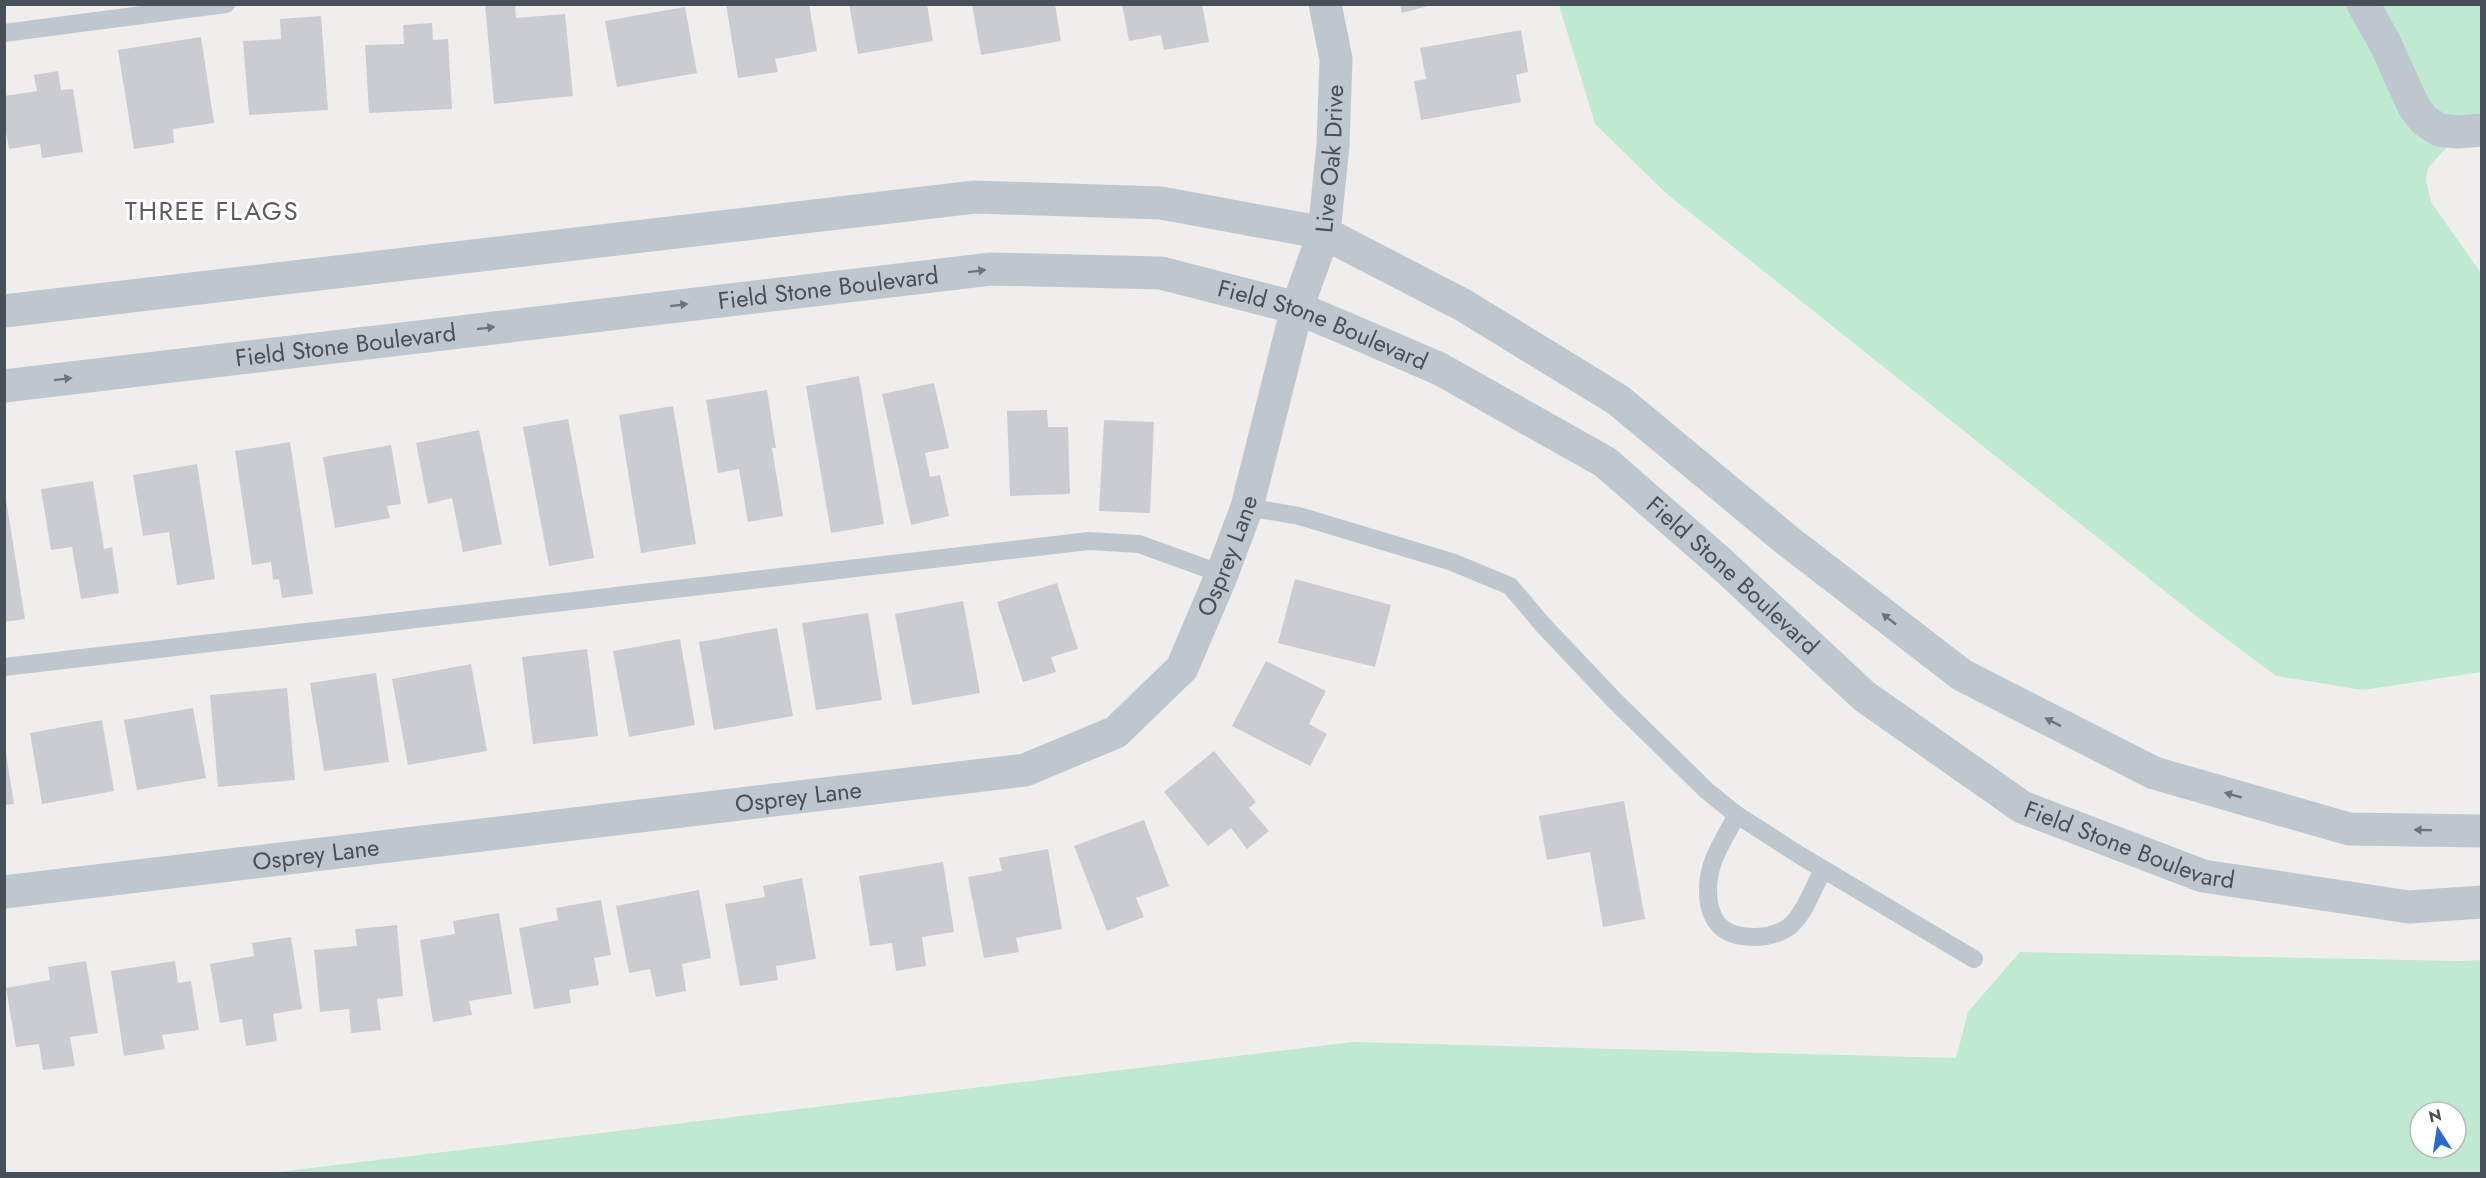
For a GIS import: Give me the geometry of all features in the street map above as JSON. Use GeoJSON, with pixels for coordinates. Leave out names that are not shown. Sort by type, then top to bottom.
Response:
{"type":"FeatureCollection","features":[{"type":"Feature","properties":{"kind":"street","name":"Live Oak Drive"},"geometry":{"type":"LineString","coordinates":[[1297,308],[1324,233],[1333,145],[1336,59],[1324,4]]}},
{"type":"Feature","properties":{"kind":"street"},"geometry":{"type":"LineString","coordinates":[[2362,4],[2384,41],[2414,107],[2424,120],[2439,130],[2457,132],[2481,130]]}},
{"type":"Feature","properties":{"kind":"street"},"geometry":{"type":"LineString","coordinates":[[4,311],[975,197],[1161,203],[1324,233],[1463,304],[1618,400],[1788,541],[1962,675],[2154,773],[2349,829],[2481,831]]}},
{"type":"Feature","properties":{"kind":"street","name":"Field Stone Boulevard"},"geometry":{"type":"LineString","coordinates":[[4,386],[990,269],[1161,273],[1297,308],[1440,369],[1605,462],[1723,565],[1864,696],[2022,807],[2203,876],[2409,907],[2481,902]]}},
{"type":"Feature","properties":{"kind":"street","name":"Osprey Lane"},"geometry":{"type":"LineString","coordinates":[[4,892],[1025,770],[1116,732],[1182,668],[1222,574],[1247,507],[1297,308]]}},
{"type":"Feature","properties":{"kind":"lane"},"geometry":{"type":"LineString","coordinates":[[4,33],[226,4]]}},
{"type":"Feature","properties":{"kind":"lane"},"geometry":{"type":"LineString","coordinates":[[1247,507],[1299,516],[1466,567],[1510,586],[1543,625],[1615,700],[1707,791],[1737,815],[1823,870],[1974,959]]}},
{"type":"Feature","properties":{"kind":"lane"},"geometry":{"type":"LineString","coordinates":[[4,667],[1089,541],[1139,544],[1222,574]]}},
{"type":"Feature","properties":{"kind":"lane"},"geometry":{"type":"LineString","coordinates":[[1737,815],[1711,864],[1707,889],[1709,910],[1720,927],[1741,936],[1762,937],[1782,933],[1795,921],[1823,870]]}},
{"type":"Feature","properties":{"kind":"green space"},"geometry":{"type":"Polygon","coordinates":[[[1559,5],[2481,5],[2481,113],[2476,115],[2428,168],[2426,180],[2431,202],[2481,273],[2481,672],[2363,690],[2276,676],[2196,616],[1668,195],[1595,124],[1559,5]]]}},
{"type":"Feature","properties":{"kind":"green space"},"geometry":{"type":"Polygon","coordinates":[[[2020,952],[2481,960],[2481,1173],[270,1173],[1353,1042],[1956,1058],[1968,1012],[2020,952]]]}},
{"type":"Feature","properties":{"kind":"building"},"geometry":{"type":"Polygon","coordinates":[[[485,4],[515,4],[516,18],[565,14],[573,96],[494,104],[485,4]]]}},
{"type":"Feature","properties":{"kind":"building"},"geometry":{"type":"Polygon","coordinates":[[[726,4],[809,4],[817,51],[775,59],[778,72],[738,78],[726,4]]]}},
{"type":"Feature","properties":{"kind":"building"},"geometry":{"type":"Polygon","coordinates":[[[849,4],[927,4],[933,41],[858,54],[849,4]]]}},
{"type":"Feature","properties":{"kind":"building"},"geometry":{"type":"Polygon","coordinates":[[[972,4],[1055,4],[1061,41],[981,55],[972,4]]]}},
{"type":"Feature","properties":{"kind":"building"},"geometry":{"type":"Polygon","coordinates":[[[1122,4],[1202,4],[1209,42],[1164,50],[1161,35],[1129,41],[1122,4]]]}},
{"type":"Feature","properties":{"kind":"building"},"geometry":{"type":"Polygon","coordinates":[[[1400,4],[1432,4],[1432,5],[1402,13],[1400,4]]]}},
{"type":"Feature","properties":{"kind":"building"},"geometry":{"type":"Polygon","coordinates":[[[685,7],[697,73],[617,87],[605,21],[685,7]]]}},
{"type":"Feature","properties":{"kind":"building"},"geometry":{"type":"Polygon","coordinates":[[[321,16],[328,110],[249,115],[243,41],[281,39],[280,19],[321,16]]]}},
{"type":"Feature","properties":{"kind":"building"},"geometry":{"type":"Polygon","coordinates":[[[432,23],[433,40],[448,39],[452,109],[369,113],[365,45],[404,44],[403,25],[432,23]]]}},
{"type":"Feature","properties":{"kind":"building"},"geometry":{"type":"Polygon","coordinates":[[[1521,30],[1528,72],[1516,75],[1521,102],[1421,120],[1414,81],[1426,79],[1420,48],[1521,30]]]}},
{"type":"Feature","properties":{"kind":"building"},"geometry":{"type":"Polygon","coordinates":[[[201,37],[214,123],[173,129],[174,143],[134,149],[118,50],[201,37]]]}},
{"type":"Feature","properties":{"kind":"building"},"geometry":{"type":"Polygon","coordinates":[[[58,71],[61,90],[73,89],[83,152],[42,158],[40,144],[9,149],[4,122],[4,96],[37,91],[34,75],[58,71]]]}},
{"type":"Feature","properties":{"kind":"building"},"geometry":{"type":"Polygon","coordinates":[[[859,376],[884,524],[831,533],[806,386],[859,376]]]}},
{"type":"Feature","properties":{"kind":"building"},"geometry":{"type":"Polygon","coordinates":[[[934,383],[949,448],[925,453],[930,477],[940,475],[949,516],[911,525],[882,394],[934,383]]]}},
{"type":"Feature","properties":{"kind":"building"},"geometry":{"type":"Polygon","coordinates":[[[767,390],[776,448],[772,448],[783,516],[748,522],[739,469],[718,473],[706,400],[767,390]]]}},
{"type":"Feature","properties":{"kind":"building"},"geometry":{"type":"Polygon","coordinates":[[[673,406],[696,544],[641,553],[619,415],[673,406]]]}},
{"type":"Feature","properties":{"kind":"building"},"geometry":{"type":"Polygon","coordinates":[[[1047,410],[1048,427],[1068,427],[1070,494],[1010,496],[1007,411],[1047,410]]]}},
{"type":"Feature","properties":{"kind":"building"},"geometry":{"type":"Polygon","coordinates":[[[568,419],[594,558],[549,566],[523,427],[568,419]]]}},
{"type":"Feature","properties":{"kind":"building"},"geometry":{"type":"Polygon","coordinates":[[[1104,420],[1154,422],[1150,513],[1099,511],[1104,420]]]}},
{"type":"Feature","properties":{"kind":"building"},"geometry":{"type":"Polygon","coordinates":[[[479,430],[502,544],[463,552],[452,498],[428,504],[416,443],[479,430]]]}},
{"type":"Feature","properties":{"kind":"building"},"geometry":{"type":"Polygon","coordinates":[[[290,442],[313,594],[282,598],[279,579],[273,580],[271,562],[252,565],[235,451],[290,442]]]}},
{"type":"Feature","properties":{"kind":"building"},"geometry":{"type":"Polygon","coordinates":[[[391,445],[401,504],[387,506],[390,518],[335,528],[323,457],[391,445]]]}},
{"type":"Feature","properties":{"kind":"building"},"geometry":{"type":"Polygon","coordinates":[[[197,464],[215,579],[177,585],[169,532],[143,536],[133,475],[197,464]]]}},
{"type":"Feature","properties":{"kind":"building"},"geometry":{"type":"Polygon","coordinates":[[[93,481],[104,549],[112,547],[119,593],[81,599],[72,547],[51,550],[41,489],[93,481]]]}},
{"type":"Feature","properties":{"kind":"building"},"geometry":{"type":"Polygon","coordinates":[[[4,487],[25,619],[4,622],[4,487]]]}},
{"type":"Feature","properties":{"kind":"building"},"geometry":{"type":"Polygon","coordinates":[[[1295,579],[1391,605],[1375,667],[1278,643],[1295,579]]]}},
{"type":"Feature","properties":{"kind":"building"},"geometry":{"type":"Polygon","coordinates":[[[1057,583],[1078,649],[1051,657],[1056,672],[1023,682],[997,602],[1057,583]]]}},
{"type":"Feature","properties":{"kind":"building"},"geometry":{"type":"Polygon","coordinates":[[[963,601],[980,693],[912,705],[895,614],[963,601]]]}},
{"type":"Feature","properties":{"kind":"building"},"geometry":{"type":"Polygon","coordinates":[[[868,613],[882,700],[816,710],[802,623],[868,613]]]}},
{"type":"Feature","properties":{"kind":"building"},"geometry":{"type":"Polygon","coordinates":[[[777,628],[793,716],[714,730],[699,642],[777,628]]]}},
{"type":"Feature","properties":{"kind":"building"},"geometry":{"type":"Polygon","coordinates":[[[680,639],[695,725],[629,737],[613,651],[680,639]]]}},
{"type":"Feature","properties":{"kind":"building"},"geometry":{"type":"Polygon","coordinates":[[[587,649],[598,736],[533,744],[522,657],[587,649]]]}},
{"type":"Feature","properties":{"kind":"building"},"geometry":{"type":"Polygon","coordinates":[[[1266,661],[1326,691],[1309,724],[1327,734],[1310,766],[1232,726],[1266,661]]]}},
{"type":"Feature","properties":{"kind":"building"},"geometry":{"type":"Polygon","coordinates":[[[471,664],[487,751],[408,765],[392,679],[471,664]]]}},
{"type":"Feature","properties":{"kind":"building"},"geometry":{"type":"Polygon","coordinates":[[[376,673],[389,762],[324,771],[310,683],[376,673]]]}},
{"type":"Feature","properties":{"kind":"building"},"geometry":{"type":"Polygon","coordinates":[[[287,688],[295,780],[218,787],[210,695],[287,688]]]}},
{"type":"Feature","properties":{"kind":"building"},"geometry":{"type":"Polygon","coordinates":[[[193,708],[206,778],[137,790],[124,720],[193,708]]]}},
{"type":"Feature","properties":{"kind":"building"},"geometry":{"type":"Polygon","coordinates":[[[102,720],[114,791],[42,804],[30,733],[102,720]]]}},
{"type":"Feature","properties":{"kind":"building"},"geometry":{"type":"Polygon","coordinates":[[[4,741],[14,804],[4,805],[4,741]]]}},
{"type":"Feature","properties":{"kind":"building"},"geometry":{"type":"Polygon","coordinates":[[[1214,751],[1256,802],[1249,808],[1269,831],[1247,849],[1231,828],[1208,846],[1164,792],[1214,751]]]}},
{"type":"Feature","properties":{"kind":"building"},"geometry":{"type":"Polygon","coordinates":[[[1624,801],[1645,919],[1603,927],[1590,852],[1547,860],[1539,816],[1624,801]]]}},
{"type":"Feature","properties":{"kind":"building"},"geometry":{"type":"Polygon","coordinates":[[[1144,820],[1169,886],[1136,898],[1144,917],[1107,931],[1074,846],[1144,820]]]}},
{"type":"Feature","properties":{"kind":"building"},"geometry":{"type":"Polygon","coordinates":[[[1048,849],[1062,929],[1016,938],[1019,952],[984,958],[968,877],[1002,871],[999,858],[1048,849]]]}},
{"type":"Feature","properties":{"kind":"building"},"geometry":{"type":"Polygon","coordinates":[[[943,862],[954,932],[922,937],[926,966],[896,971],[892,943],[870,946],[859,876],[943,862]]]}},
{"type":"Feature","properties":{"kind":"building"},"geometry":{"type":"Polygon","coordinates":[[[802,878],[816,959],[776,966],[778,980],[740,986],[725,904],[765,897],[763,886],[802,878]]]}},
{"type":"Feature","properties":{"kind":"building"},"geometry":{"type":"Polygon","coordinates":[[[699,890],[711,958],[682,964],[686,991],[656,997],[650,969],[629,973],[616,906],[699,890]]]}},
{"type":"Feature","properties":{"kind":"building"},"geometry":{"type":"Polygon","coordinates":[[[601,900],[611,955],[594,958],[599,985],[569,990],[571,1003],[534,1009],[519,928],[558,920],[556,908],[601,900]]]}},
{"type":"Feature","properties":{"kind":"building"},"geometry":{"type":"Polygon","coordinates":[[[499,913],[512,994],[469,1001],[472,1015],[433,1022],[420,940],[455,934],[453,921],[499,913]]]}},
{"type":"Feature","properties":{"kind":"building"},"geometry":{"type":"Polygon","coordinates":[[[397,925],[403,996],[377,999],[381,1030],[351,1033],[349,1009],[320,1012],[314,950],[357,946],[355,929],[397,925]]]}},
{"type":"Feature","properties":{"kind":"building"},"geometry":{"type":"Polygon","coordinates":[[[291,937],[302,1009],[273,1014],[277,1041],[246,1046],[242,1019],[220,1023],[210,964],[254,956],[252,943],[291,937]]]}},
{"type":"Feature","properties":{"kind":"building"},"geometry":{"type":"Polygon","coordinates":[[[86,961],[98,1033],[70,1037],[75,1066],[43,1070],[39,1044],[16,1047],[6,988],[50,980],[48,967],[86,961]]]}},
{"type":"Feature","properties":{"kind":"building"},"geometry":{"type":"Polygon","coordinates":[[[175,961],[178,983],[191,981],[199,1030],[162,1035],[165,1049],[124,1056],[111,971],[175,961]]]}},
{"type":"Feature","properties":{"kind":"district","name":"THREE FLAGS"},"geometry":{"type":"Point","coordinates":[212,211]}}]}
